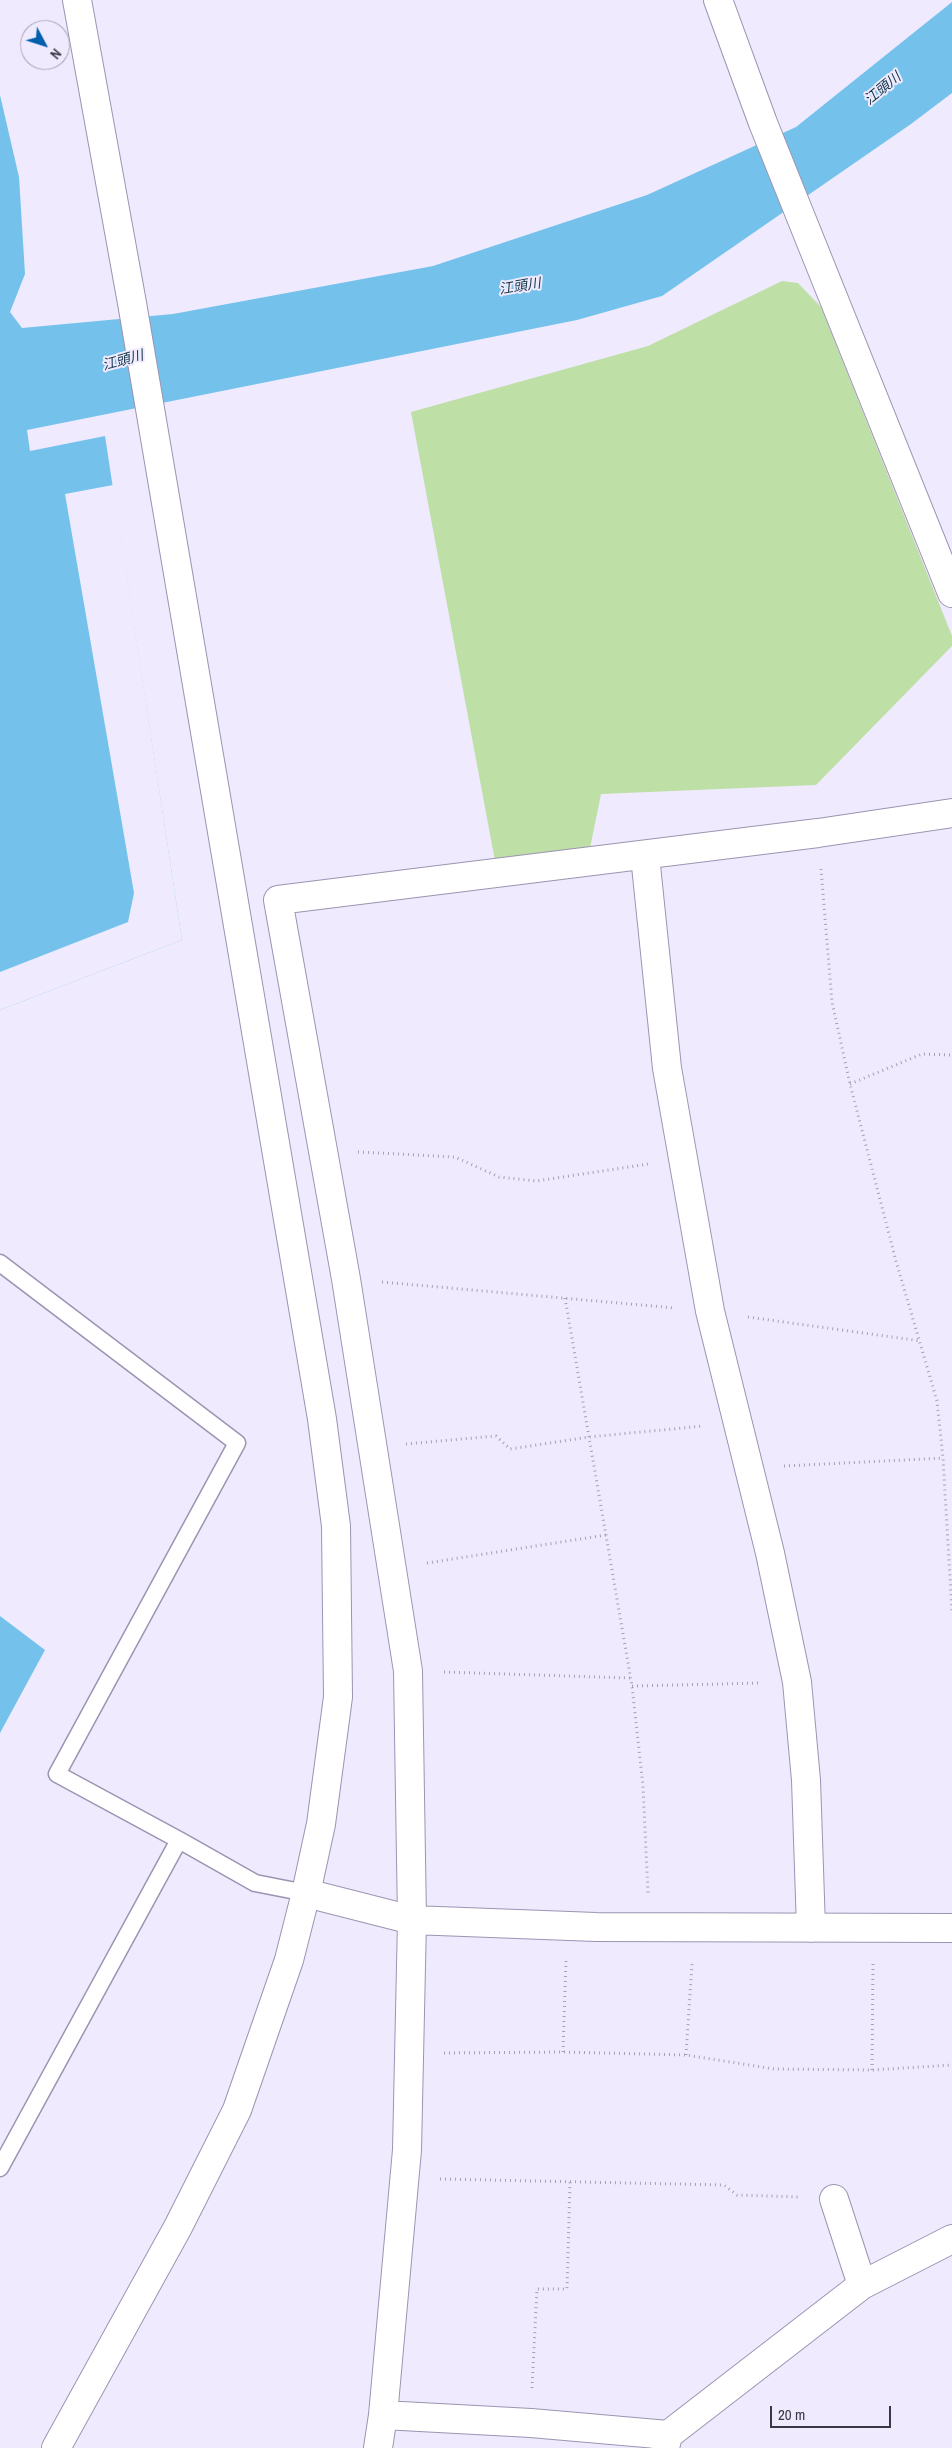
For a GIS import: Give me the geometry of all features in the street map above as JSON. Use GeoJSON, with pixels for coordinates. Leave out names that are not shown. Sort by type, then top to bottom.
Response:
{"type":"FeatureCollection","features":[{"type":"Feature","properties":{"kind":"street"},"geometry":{"type":"LineString","coordinates":[[56,2448],[178,2227],[237,2110],[289,1960],[306,1893],[321,1824],[338,1697],[336,1526],[315,1380],[132,303],[77,0]]}},
{"type":"Feature","properties":{"kind":"street"},"geometry":{"type":"LineString","coordinates":[[718,0],[763,123],[952,593]]}},
{"type":"Feature","properties":{"kind":"street"},"geometry":{"type":"LineString","coordinates":[[378,2448],[383,2415],[404,2178],[409,2054],[412,1920],[408,1671],[346,1279],[278,900],[645,856],[952,813]]}},
{"type":"Feature","properties":{"kind":"street"},"geometry":{"type":"LineString","coordinates":[[645,856],[667,1068],[710,1311],[736,1423],[770,1553],[797,1682],[806,1780],[811,1928]]}},
{"type":"Feature","properties":{"kind":"street"},"geometry":{"type":"LineString","coordinates":[[306,1893],[412,1920],[568,1926],[952,1928]]}},
{"type":"Feature","properties":{"kind":"street"},"geometry":{"type":"LineString","coordinates":[[834,2198],[862,2285]]}},
{"type":"Feature","properties":{"kind":"street"},"geometry":{"type":"LineString","coordinates":[[383,2415],[531,2423],[666,2442],[862,2285],[952,2239]]}},
{"type":"Feature","properties":{"kind":"lane"},"geometry":{"type":"LineString","coordinates":[[0,1264],[237,1443],[56,1774],[255,1883],[306,1893]]}},
{"type":"Feature","properties":{"kind":"lane"},"geometry":{"type":"LineString","coordinates":[[0,2168],[178,1840]]}},
{"type":"Feature","properties":{"kind":"path"},"geometry":{"type":"LineString","coordinates":[[818,833],[832,1002],[850,1084],[896,1261],[921,1341],[937,1401],[943,1458],[952,1610]]}},
{"type":"Feature","properties":{"kind":"path"},"geometry":{"type":"LineString","coordinates":[[850,1084],[922,1054],[952,1055]]}},
{"type":"Feature","properties":{"kind":"path"},"geometry":{"type":"LineString","coordinates":[[322,1150],[455,1157],[499,1177],[536,1181],[683,1159]]}},
{"type":"Feature","properties":{"kind":"path"},"geometry":{"type":"LineString","coordinates":[[346,1279],[710,1311],[921,1341]]}},
{"type":"Feature","properties":{"kind":"path"},"geometry":{"type":"LineString","coordinates":[[565,1298],[632,1686],[643,1786],[650,1927]]}},
{"type":"Feature","properties":{"kind":"path"},"geometry":{"type":"LineString","coordinates":[[372,1446],[496,1436],[510,1449],[589,1437],[736,1423]]}},
{"type":"Feature","properties":{"kind":"path"},"geometry":{"type":"LineString","coordinates":[[748,1468],[943,1458]]}},
{"type":"Feature","properties":{"kind":"path"},"geometry":{"type":"LineString","coordinates":[[392,1568],[606,1535]]}},
{"type":"Feature","properties":{"kind":"path"},"geometry":{"type":"LineString","coordinates":[[408,1671],[630,1678]]}},
{"type":"Feature","properties":{"kind":"path"},"geometry":{"type":"LineString","coordinates":[[632,1686],[797,1682]]}},
{"type":"Feature","properties":{"kind":"path"},"geometry":{"type":"LineString","coordinates":[[563,2052],[568,1926]]}},
{"type":"Feature","properties":{"kind":"path"},"geometry":{"type":"LineString","coordinates":[[686,2054],[694,1927]]}},
{"type":"Feature","properties":{"kind":"path"},"geometry":{"type":"LineString","coordinates":[[872,2070],[873,1928]]}},
{"type":"Feature","properties":{"kind":"path"},"geometry":{"type":"LineString","coordinates":[[409,2054],[563,2052],[686,2054],[774,2068],[872,2070],[952,2064]]}},
{"type":"Feature","properties":{"kind":"path"},"geometry":{"type":"LineString","coordinates":[[404,2178],[724,2185],[737,2195],[834,2198]]}},
{"type":"Feature","properties":{"kind":"path"},"geometry":{"type":"LineString","coordinates":[[531,2423],[537,2289],[568,2289],[570,2182]]}},
{"type":"Feature","properties":{"kind":"green space"},"geometry":{"type":"Polygon","coordinates":[[[782,281],[798,283],[821,307],[952,636],[952,646],[816,785],[601,794],[589,853],[495,861],[411,412],[648,346],[782,281]]]}},
{"type":"Feature","properties":{"kind":"water","name":"江頭川"},"geometry":{"type":"Polygon","coordinates":[[[952,2],[952,93],[911,124],[662,296],[577,320],[27,430],[30,451],[105,436],[182,940],[0,1010],[0,95],[19,177],[25,274],[10,312],[22,328],[173,314],[433,266],[647,195],[796,127],[952,2]]]}},
{"type":"Feature","properties":{"kind":"water"},"geometry":{"type":"Polygon","coordinates":[[[0,1616],[45,1650],[0,1733],[0,1616]]]}},
{"type":"Feature","properties":{"kind":"pier"},"geometry":{"type":"Polygon","coordinates":[[[113,485],[182,940],[0,1010],[0,972],[128,922],[134,893],[65,494],[113,485]]]}}]}
